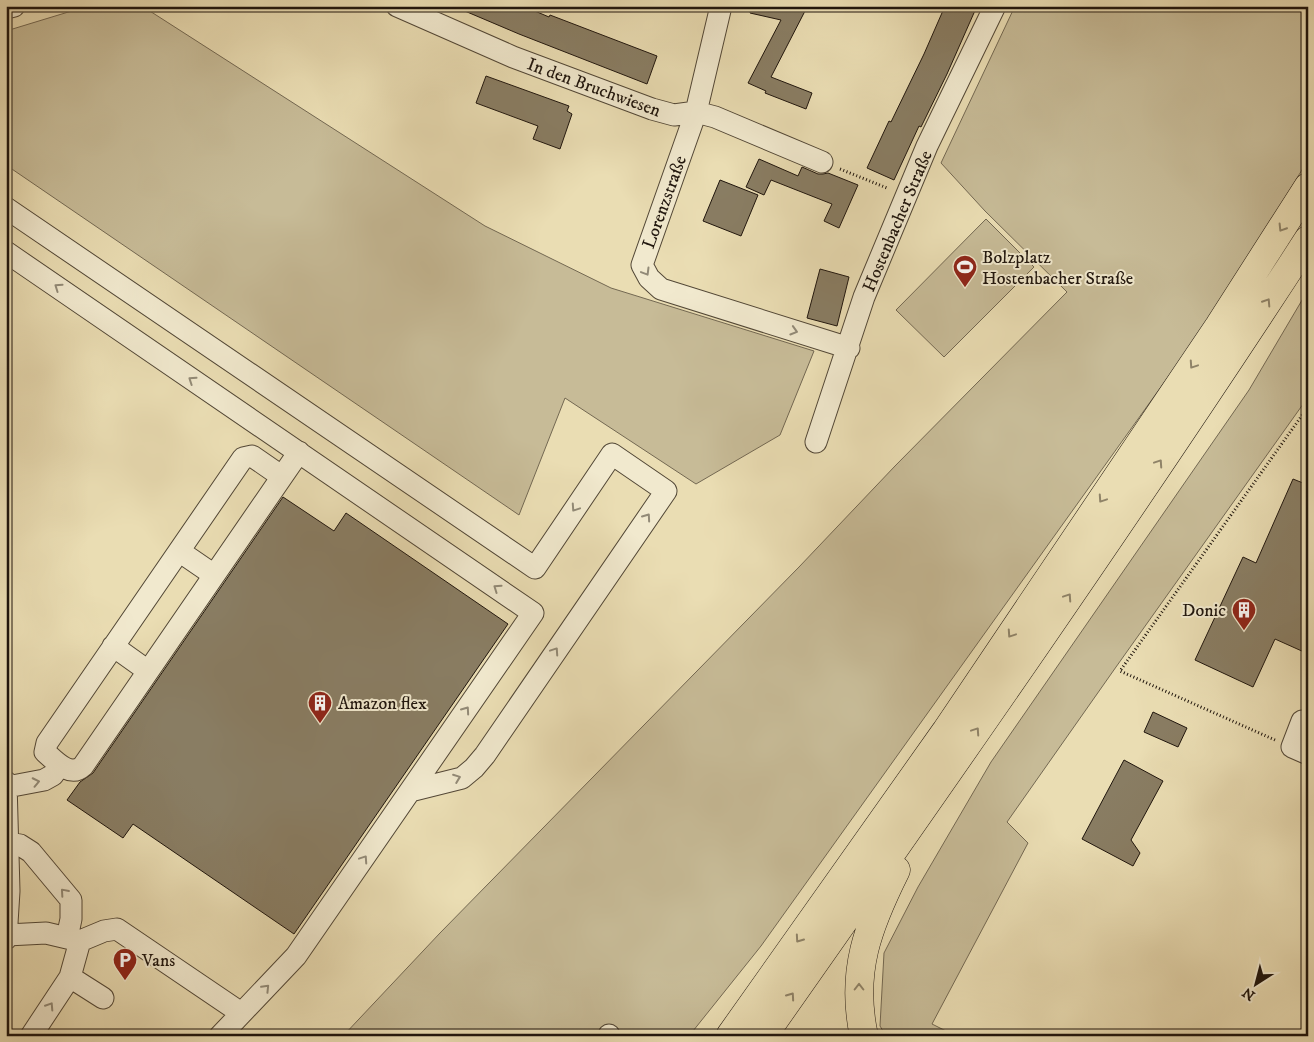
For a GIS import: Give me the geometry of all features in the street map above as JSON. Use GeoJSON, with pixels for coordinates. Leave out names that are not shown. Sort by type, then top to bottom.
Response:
{"type":"FeatureCollection","features":[{"type":"Feature","properties":{"kind":"highway"},"geometry":{"type":"LineString","coordinates":[[730,1036],[957,714],[1220,326],[1308,187]]}},
{"type":"Feature","properties":{"kind":"highway"},"geometry":{"type":"LineString","coordinates":[[763,1036],[949,772],[1241,343],[1308,240]]}},
{"type":"Feature","properties":{"kind":"highway"},"geometry":{"type":"LineString","coordinates":[[864,1036],[860,1014],[859,977],[866,939],[880,902],[949,772]]}},
{"type":"Feature","properties":{"kind":"street"},"geometry":{"type":"LineString","coordinates":[[6,8],[14,6]]}},
{"type":"Feature","properties":{"kind":"street","name":"In den Bruchwiesen"},"geometry":{"type":"LineString","coordinates":[[397,6],[513,57],[652,109],[674,115],[696,112],[723,120],[822,162]]}},
{"type":"Feature","properties":{"kind":"street","name":"Lorenzstraße"},"geometry":{"type":"LineString","coordinates":[[721,6],[696,112],[642,265],[649,278],[661,288],[849,348]]}},
{"type":"Feature","properties":{"kind":"street","name":"Hostenbacher Straße"},"geometry":{"type":"LineString","coordinates":[[816,442],[849,348],[864,297],[927,146],[995,6]]}},
{"type":"Feature","properties":{"kind":"street"},"geometry":{"type":"LineString","coordinates":[[6,208],[535,568],[612,454],[666,490],[485,755],[474,768],[462,778],[410,791]]}},
{"type":"Feature","properties":{"kind":"street"},"geometry":{"type":"LineString","coordinates":[[6,252],[533,613],[296,956],[220,1036]]}},
{"type":"Feature","properties":{"kind":"street"},"geometry":{"type":"LineString","coordinates":[[281,476],[252,456],[243,458],[47,742],[46,752],[60,765],[74,771],[83,766],[299,452]]}},
{"type":"Feature","properties":{"kind":"street"},"geometry":{"type":"LineString","coordinates":[[179,551],[214,575]]}},
{"type":"Feature","properties":{"kind":"street"},"geometry":{"type":"LineString","coordinates":[[113,646],[148,671]]}},
{"type":"Feature","properties":{"kind":"street"},"geometry":{"type":"LineString","coordinates":[[1300,751],[1302,721]]}},
{"type":"Feature","properties":{"kind":"street"},"geometry":{"type":"LineString","coordinates":[[7,787],[44,780],[53,775],[60,765]]}},
{"type":"Feature","properties":{"kind":"street"},"geometry":{"type":"LineString","coordinates":[[6,782],[9,891],[7,937],[46,934],[74,939],[117,929],[241,1013]]}},
{"type":"Feature","properties":{"kind":"street"},"geometry":{"type":"LineString","coordinates":[[7,843],[20,845],[31,852],[71,900],[74,939],[70,977],[31,1036]]}},
{"type":"Feature","properties":{"kind":"street"},"geometry":{"type":"LineString","coordinates":[[70,977],[103,998]]}},
{"type":"Feature","properties":{"kind":"path"},"geometry":{"type":"LineString","coordinates":[[822,162],[906,196]]}},
{"type":"Feature","properties":{"kind":"path"},"geometry":{"type":"LineString","coordinates":[[1300,751],[1120,671],[1308,407]]}},
{"type":"Feature","properties":{"kind":"shaded area"},"geometry":{"type":"Polygon","coordinates":[[[88,6],[142,6],[485,226],[611,288],[814,351],[780,435],[696,484],[565,398],[519,515],[6,165],[6,31],[88,6]]]}},
{"type":"Feature","properties":{"kind":"shaded area"},"geometry":{"type":"Polygon","coordinates":[[[1015,6],[1308,6],[1308,160],[1221,303],[761,946],[689,1036],[343,1036],[440,933],[1067,292],[985,211],[941,163],[1015,6]]]}},
{"type":"Feature","properties":{"kind":"shaded area","name":"Bolzplatz Hostenbacher Straße"},"geometry":{"type":"Polygon","coordinates":[[[986,219],[1034,267],[944,357],[896,310],[986,219]]]}},
{"type":"Feature","properties":{"kind":"shaded area"},"geometry":{"type":"Polygon","coordinates":[[[1308,290],[1308,397],[1007,822],[1028,843],[932,1024],[956,1036],[886,1036],[880,1026],[884,953],[918,887],[991,762],[1249,390],[1308,290]]]}},
{"type":"Feature","properties":{"kind":"building"},"geometry":{"type":"Polygon","coordinates":[[[453,6],[523,6],[657,56],[647,84],[453,6]]]}},
{"type":"Feature","properties":{"kind":"building"},"geometry":{"type":"Polygon","coordinates":[[[751,6],[794,6],[805,11],[771,77],[812,93],[806,109],[765,93],[766,91],[748,83],[781,20],[750,13],[751,6]]]}},
{"type":"Feature","properties":{"kind":"building"},"geometry":{"type":"Polygon","coordinates":[[[945,6],[977,6],[947,74],[921,127],[919,126],[894,180],[867,168],[924,54],[945,6]]]}},
{"type":"Feature","properties":{"kind":"building"},"geometry":{"type":"Polygon","coordinates":[[[486,76],[569,106],[567,111],[572,114],[560,149],[533,139],[538,126],[476,103],[486,76]]]}},
{"type":"Feature","properties":{"kind":"building"},"geometry":{"type":"Polygon","coordinates":[[[759,159],[798,176],[802,167],[818,174],[828,173],[858,185],[839,228],[824,221],[832,204],[771,180],[764,195],[746,187],[759,159]]]}},
{"type":"Feature","properties":{"kind":"building"},"geometry":{"type":"Polygon","coordinates":[[[720,180],[758,195],[741,236],[703,221],[720,180]]]}},
{"type":"Feature","properties":{"kind":"building"},"geometry":{"type":"Polygon","coordinates":[[[820,269],[849,277],[837,326],[807,318],[820,269]]]}},
{"type":"Feature","properties":{"kind":"building","name":"Donic"},"geometry":{"type":"Polygon","coordinates":[[[1293,479],[1308,485],[1308,642],[1304,652],[1275,639],[1253,687],[1195,660],[1243,557],[1256,563],[1293,479]]]}},
{"type":"Feature","properties":{"kind":"building","name":"Amazon flex"},"geometry":{"type":"Polygon","coordinates":[[[283,497],[334,531],[346,513],[508,624],[294,934],[133,824],[123,838],[67,800],[80,782],[93,773],[283,497]]]}},
{"type":"Feature","properties":{"kind":"building"},"geometry":{"type":"Polygon","coordinates":[[[1153,712],[1187,728],[1178,747],[1144,732],[1153,712]]]}},
{"type":"Feature","properties":{"kind":"building"},"geometry":{"type":"Polygon","coordinates":[[[1124,760],[1163,781],[1131,840],[1140,853],[1133,866],[1082,839],[1124,760]]]}},
{"type":"Feature","properties":{"kind":"place","name":"Bolzplatz Hostenbacher Straße"},"geometry":{"type":"Point","coordinates":[965,288]}},
{"type":"Feature","properties":{"kind":"place","name":"Donic"},"geometry":{"type":"Point","coordinates":[1244,631]}},
{"type":"Feature","properties":{"kind":"place","name":"Amazon flex"},"geometry":{"type":"Point","coordinates":[320,724]}},
{"type":"Feature","properties":{"kind":"place","name":"Vans"},"geometry":{"type":"Point","coordinates":[125,981]}}]}
